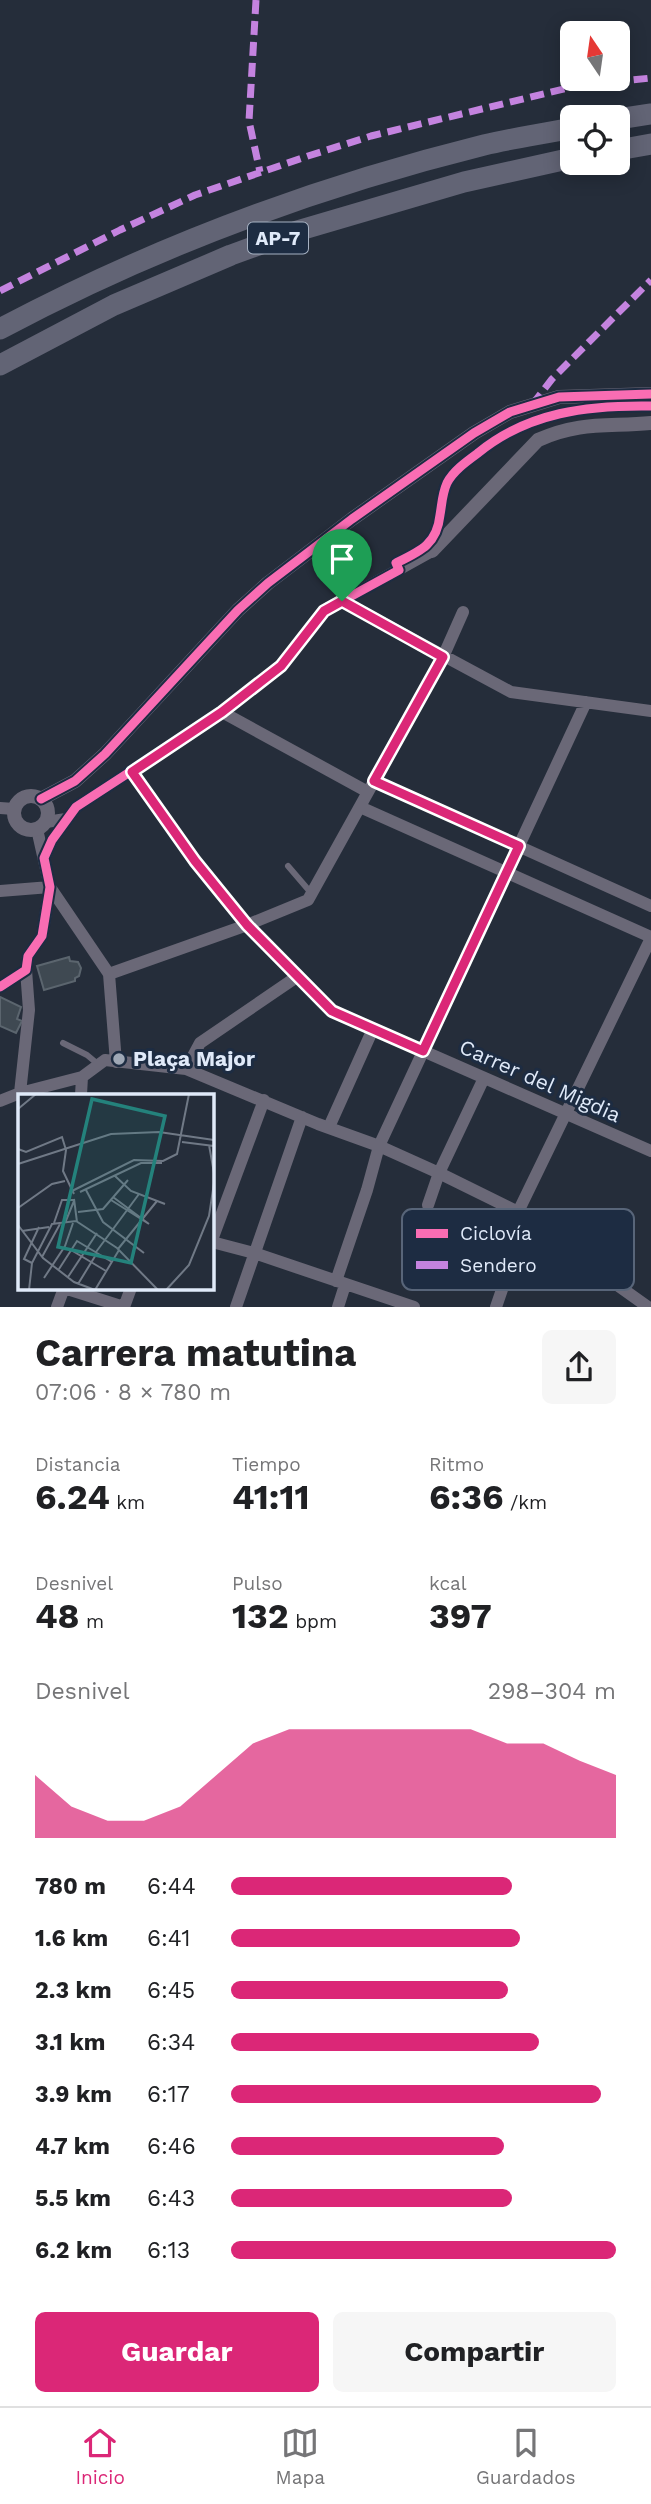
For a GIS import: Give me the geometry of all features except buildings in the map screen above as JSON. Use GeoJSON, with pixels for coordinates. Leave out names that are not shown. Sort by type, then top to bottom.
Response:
{"type":"FeatureCollection","features":[{"type":"Feature","properties":{"kind":"highway"},"geometry":{"type":"LineString","coordinates":[[630,117],[651,114]]}},
{"type":"Feature","properties":{"kind":"highway","name":"AP-7"},"geometry":{"type":"LineString","coordinates":[[0,329],[71,291],[157,252],[284,203],[475,147],[560,130]]}},
{"type":"Feature","properties":{"kind":"highway"},"geometry":{"type":"LineString","coordinates":[[630,147],[651,144]]}},
{"type":"Feature","properties":{"kind":"highway","name":"AP-7"},"geometry":{"type":"LineString","coordinates":[[0,365],[114,305],[231,255],[464,181],[560,161]]}},
{"type":"Feature","properties":{"kind":"street"},"geometry":{"type":"LineString","coordinates":[[41,799],[75,781],[105,754],[239,610],[268,583],[363,510],[474,433],[510,412],[559,397],[651,394]]}},
{"type":"Feature","properties":{"kind":"street"},"geometry":{"type":"LineString","coordinates":[[44,858],[66,819],[83,802],[222,712],[281,666],[324,611],[432,551],[538,440],[590,424],[651,423]]}},
{"type":"Feature","properties":{"kind":"street"},"geometry":{"type":"LineString","coordinates":[[342,601],[511,692],[651,711]]}},
{"type":"Feature","properties":{"kind":"street"},"geometry":{"type":"LineString","coordinates":[[109,974],[247,925],[308,900],[443,657],[463,612]]}},
{"type":"Feature","properties":{"kind":"street"},"geometry":{"type":"LineString","coordinates":[[338,1307],[341,1283],[379,1146],[586,702]]}},
{"type":"Feature","properties":{"kind":"street"},"geometry":{"type":"LineString","coordinates":[[222,712],[371,787],[519,846],[651,906]]}},
{"type":"Feature","properties":{"kind":"street","name":"Carrer del Migdia"},"geometry":{"type":"LineString","coordinates":[[132,772],[195,861],[247,925],[332,1011],[651,1151]]}},
{"type":"Feature","properties":{"kind":"street"},"geometry":{"type":"LineString","coordinates":[[20,1093],[29,1010],[26,970],[28,956],[42,936],[50,887],[41,825],[49,812],[41,799],[30,795],[7,808],[22,827],[41,825],[66,819]]}},
{"type":"Feature","properties":{"kind":"street"},"geometry":{"type":"LineString","coordinates":[[360,807],[651,938],[566,1114],[525,1209]]}},
{"type":"Feature","properties":{"kind":"street"},"geometry":{"type":"LineString","coordinates":[[0,891],[50,887]]}},
{"type":"Feature","properties":{"kind":"street"},"geometry":{"type":"LineString","coordinates":[[50,887],[109,974],[117,1062]]}},
{"type":"Feature","properties":{"kind":"street"},"geometry":{"type":"LineString","coordinates":[[186,1069],[200,1043],[298,976]]}},
{"type":"Feature","properties":{"kind":"street"},"geometry":{"type":"LineString","coordinates":[[329,1128],[373,1029]]}},
{"type":"Feature","properties":{"kind":"street"},"geometry":{"type":"LineString","coordinates":[[0,1101],[82,1077],[105,1060],[186,1069],[379,1146],[508,1209]]}},
{"type":"Feature","properties":{"kind":"street"},"geometry":{"type":"LineString","coordinates":[[81,1094],[82,1077]]}},
{"type":"Feature","properties":{"kind":"street"},"geometry":{"type":"LineString","coordinates":[[428,1205],[439,1173],[484,1078]]}},
{"type":"Feature","properties":{"kind":"street"},"geometry":{"type":"LineString","coordinates":[[214,1236],[264,1100]]}},
{"type":"Feature","properties":{"kind":"street"},"geometry":{"type":"LineString","coordinates":[[236,1307],[302,1117]]}},
{"type":"Feature","properties":{"kind":"street"},"geometry":{"type":"LineString","coordinates":[[214,1242],[414,1307]]}},
{"type":"Feature","properties":{"kind":"street"},"geometry":{"type":"LineString","coordinates":[[57,1307],[63,1290]]}},
{"type":"Feature","properties":{"kind":"street"},"geometry":{"type":"LineString","coordinates":[[70,1290],[124,1307],[130,1290]]}},
{"type":"Feature","properties":{"kind":"street"},"geometry":{"type":"LineString","coordinates":[[496,1307],[501,1290]]}},
{"type":"Feature","properties":{"kind":"street"},"geometry":{"type":"LineString","coordinates":[[624,1290],[648,1307]]}},
{"type":"Feature","properties":{"kind":"lane"},"geometry":{"type":"LineString","coordinates":[[288,866],[312,894]]}},
{"type":"Feature","properties":{"kind":"lane"},"geometry":{"type":"LineString","coordinates":[[63,1042],[88,1055],[99,1065]]}},
{"type":"Feature","properties":{"kind":"marked path"},"geometry":{"type":"LineString","coordinates":[[256,0],[249,121],[260,172]]}},
{"type":"Feature","properties":{"kind":"marked path"},"geometry":{"type":"LineString","coordinates":[[0,291],[195,195],[308,156],[371,136],[576,86],[651,78]]}},
{"type":"Feature","properties":{"kind":"marked path"},"geometry":{"type":"LineString","coordinates":[[532,405],[552,379],[651,280]]}},
{"type":"Feature","properties":{"kind":"cycle path"},"geometry":{"type":"LineString","coordinates":[[41,799],[75,781],[105,754],[238,610],[268,583],[352,519],[474,433],[510,412],[559,397],[651,394]]}},
{"type":"Feature","properties":{"kind":"cycle path"},"geometry":{"type":"LineString","coordinates":[[0,987],[26,970],[28,956],[42,936],[50,887],[44,858],[52,840],[76,807],[222,712],[281,666],[324,611],[399,570],[396,563],[420,550],[435,533],[447,483],[457,470],[497,439],[517,428],[560,414],[604,407],[651,406]]}},
{"type":"Feature","properties":{"kind":"place","name":"Plaça Major"},"geometry":{"type":"Point","coordinates":[119,1059]}},
{"type":"Feature","properties":{"kind":"route"},"geometry":{"type":"LineString","coordinates":[[342,601],[443,657],[374,781],[519,846],[423,1051],[332,1011],[247,925],[195,861],[132,772],[222,712],[281,666],[324,611],[342,601]]}}]}
